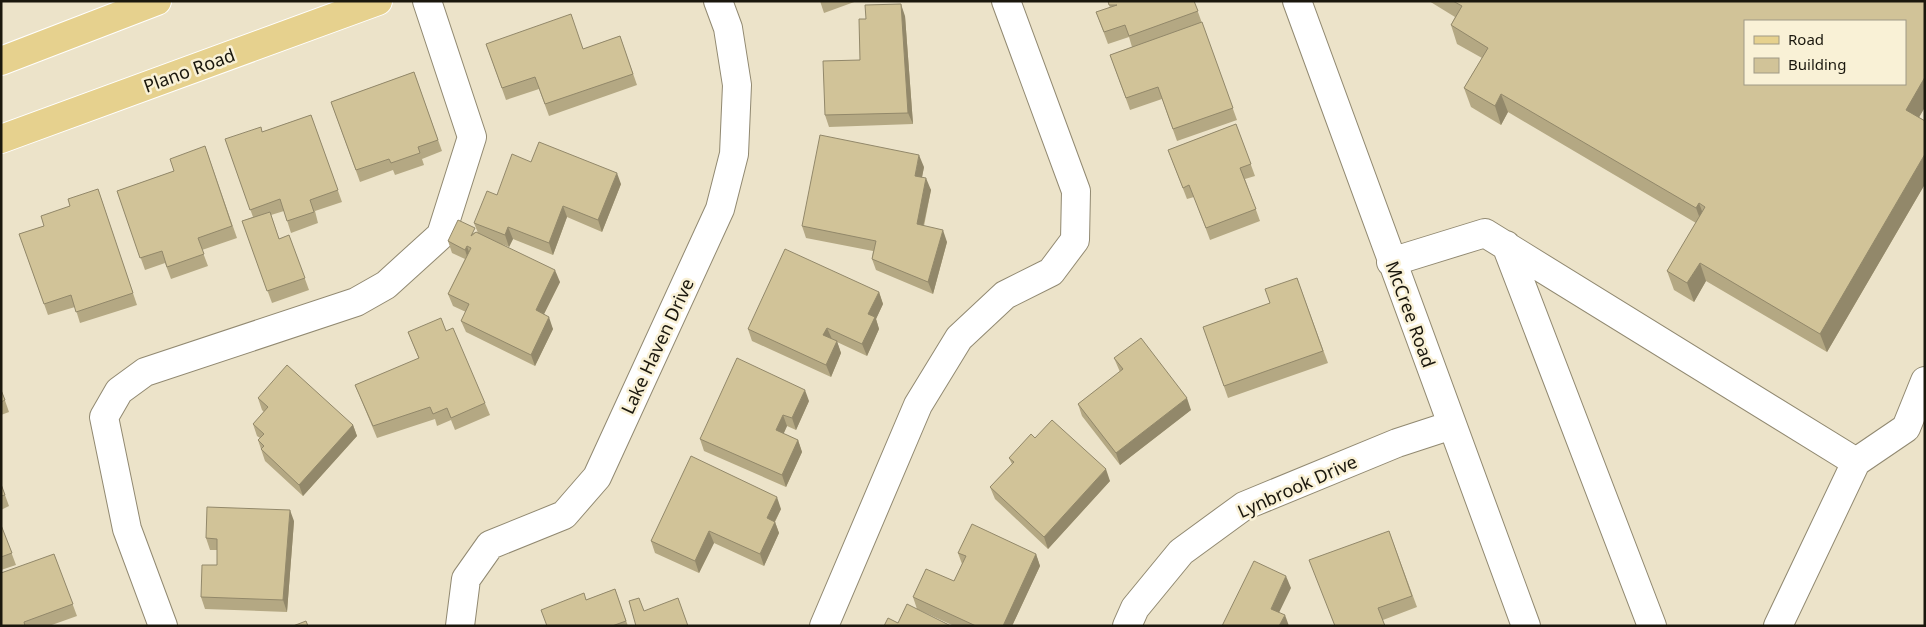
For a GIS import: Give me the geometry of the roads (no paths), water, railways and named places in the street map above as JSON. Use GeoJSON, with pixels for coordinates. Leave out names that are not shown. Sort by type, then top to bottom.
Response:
{"type":"FeatureCollection","features":[{"type":"Feature","properties":{"kind":"main road"},"geometry":{"type":"LineString","coordinates":[[1,61],[157,1]]}},
{"type":"Feature","properties":{"kind":"main road","name":"Plano Road"},"geometry":{"type":"LineString","coordinates":[[1,140],[378,1]]}},
{"type":"Feature","properties":{"kind":"street"},"geometry":{"type":"LineString","coordinates":[[162,626],[127,529],[104,417],[119,391],[145,372],[356,302],[386,285],[441,235],[472,136],[427,1]]}},
{"type":"Feature","properties":{"kind":"street","name":"Lake Haven Drive"},"geometry":{"type":"LineString","coordinates":[[460,626],[466,580],[490,546],[564,515],[597,477],[720,209],[734,154],[737,86],[728,28],[718,1]]}},
{"type":"Feature","properties":{"kind":"street"},"geometry":{"type":"LineString","coordinates":[[824,626],[918,405],[959,338],[1006,295],[1051,272],[1075,240],[1076,191],[1006,1]]}},
{"type":"Feature","properties":{"kind":"street","name":"McCree Road"},"geometry":{"type":"LineString","coordinates":[[1297,1],[1391,262],[1526,626]]}},
{"type":"Feature","properties":{"kind":"street"},"geometry":{"type":"LineString","coordinates":[[1391,262],[1485,233],[1856,462]]}},
{"type":"Feature","properties":{"kind":"street"},"geometry":{"type":"LineString","coordinates":[[1506,245],[1652,626]]}},
{"type":"Feature","properties":{"kind":"street"},"geometry":{"type":"LineString","coordinates":[[1778,626],[1856,462],[1906,428],[1925,381]]}},
{"type":"Feature","properties":{"kind":"street","name":"Lynbrook Drive"},"geometry":{"type":"LineString","coordinates":[[1127,626],[1135,608],[1181,552],[1244,506],[1397,443],[1452,425]]}}]}
